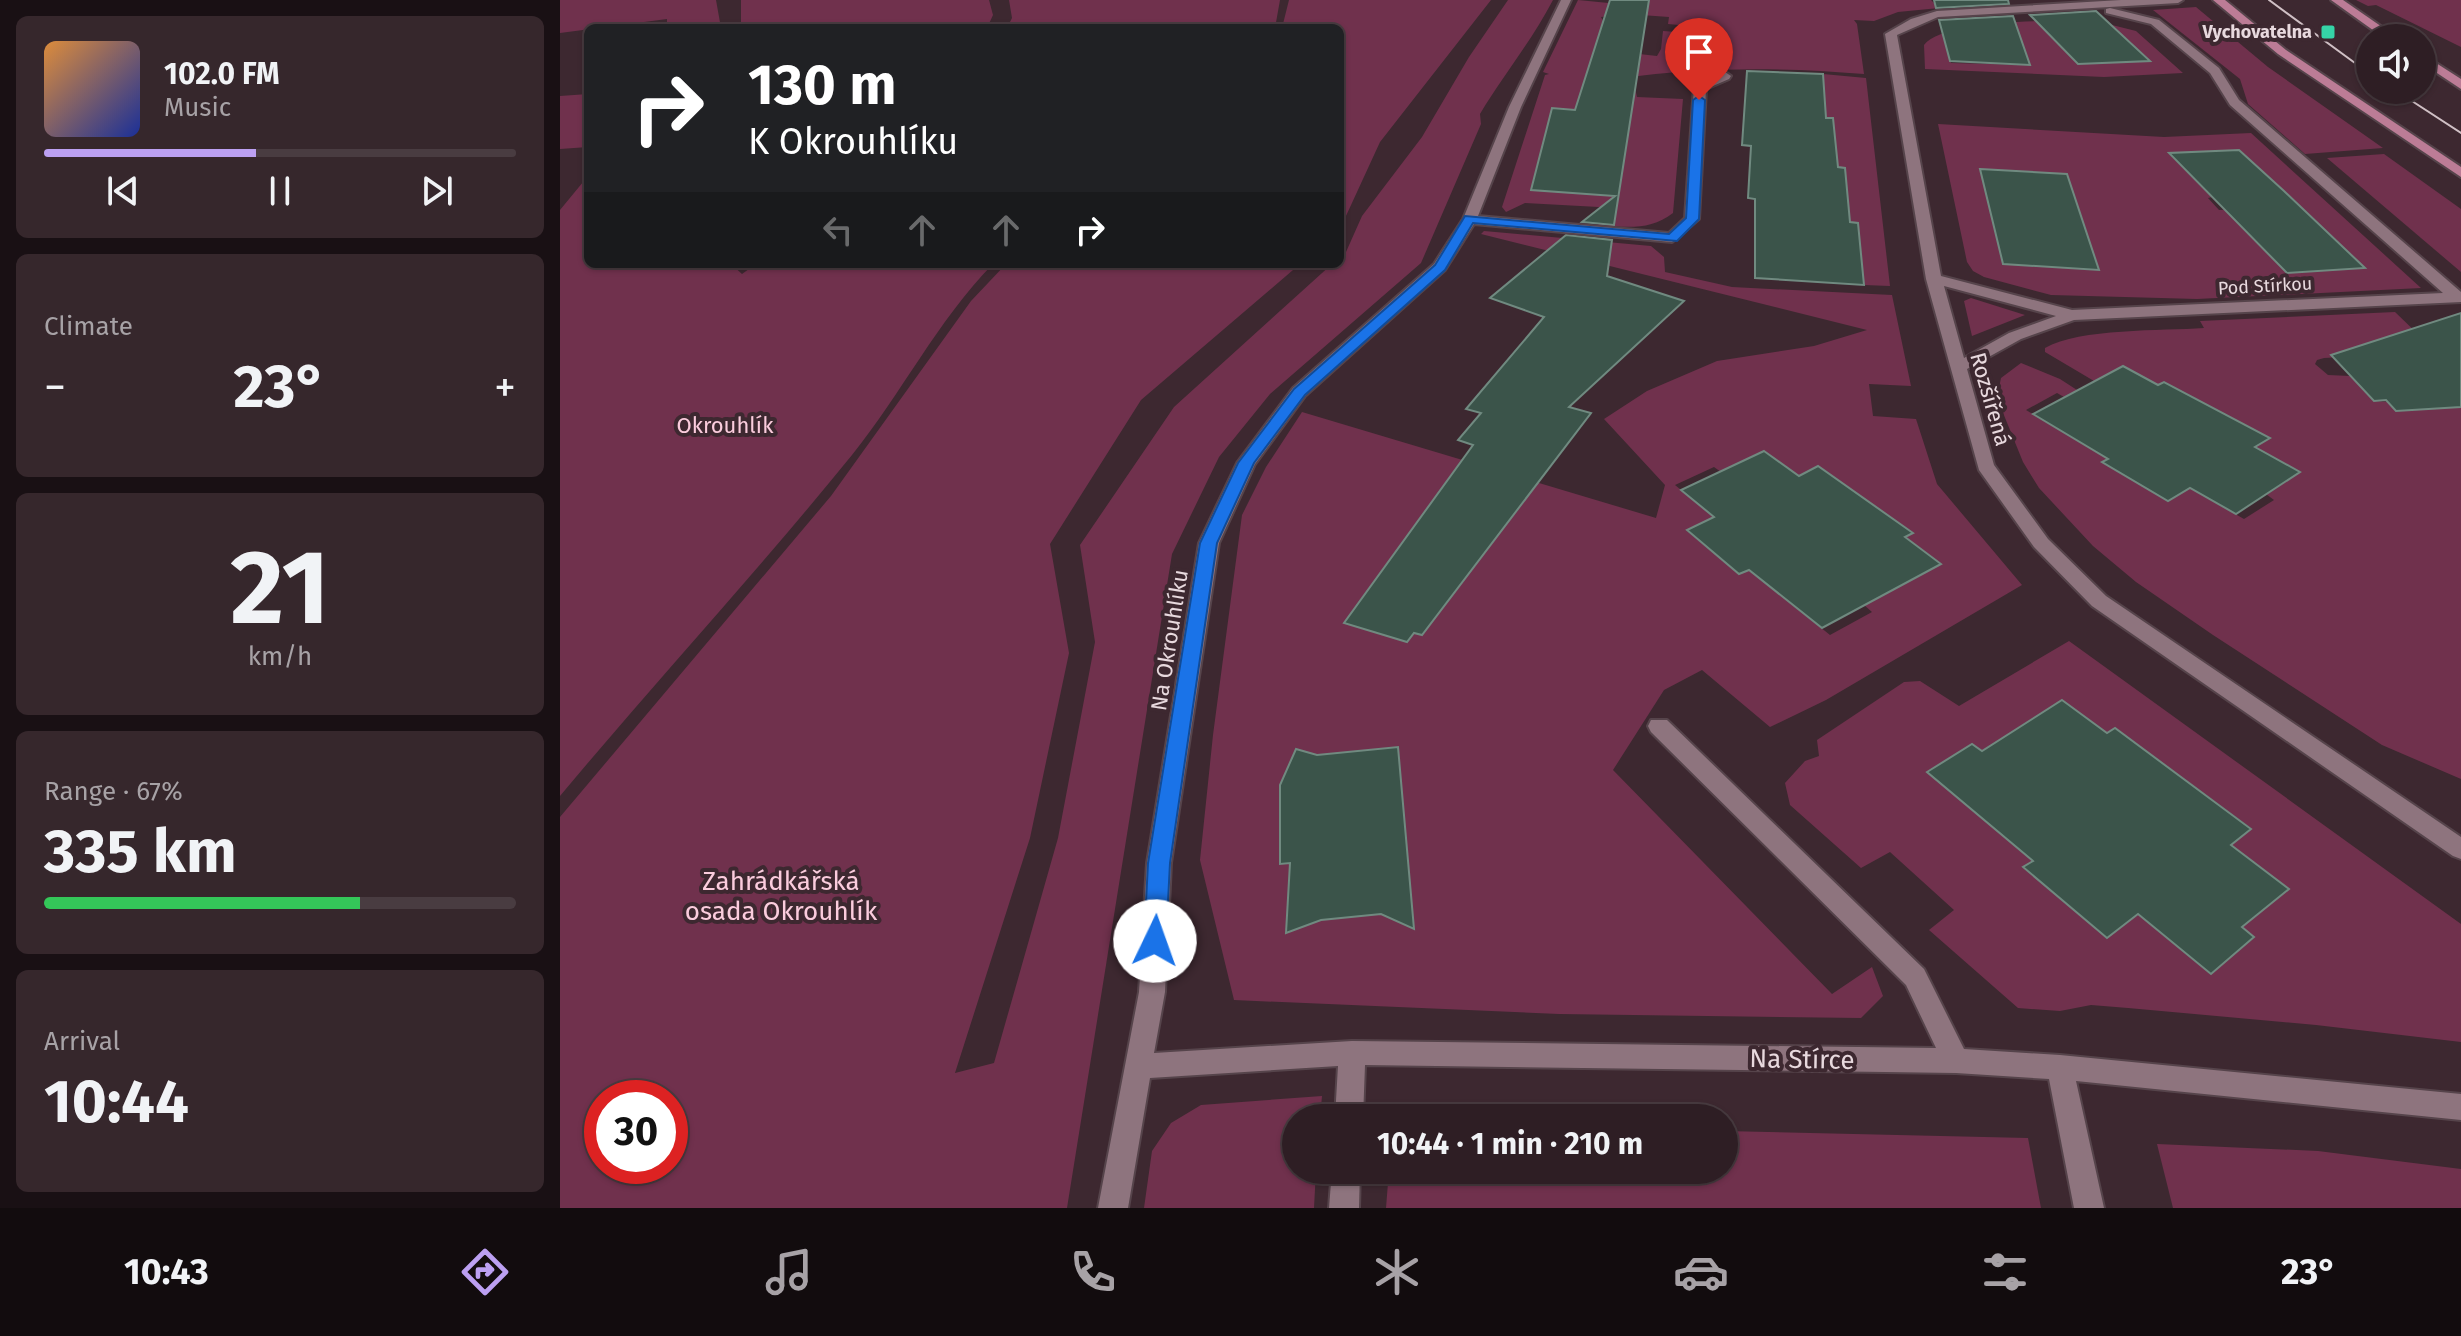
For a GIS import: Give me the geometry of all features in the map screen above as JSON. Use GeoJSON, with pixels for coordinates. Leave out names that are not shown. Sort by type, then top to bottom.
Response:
{"type":"FeatureCollection","features":[{"type":"Feature","properties":{"kind":"main road"},"geometry":{"type":"LineString","coordinates":[[2218,0],[2282,52],[2461,173]]}},
{"type":"Feature","properties":{"kind":"main road"},"geometry":{"type":"LineString","coordinates":[[2336,0],[2371,24]]}},
{"type":"Feature","properties":{"kind":"main road"},"geometry":{"type":"LineString","coordinates":[[2436,68],[2461,85]]}},
{"type":"Feature","properties":{"kind":"street","name":"Na Okrouhlíku"},"geometry":{"type":"LineString","coordinates":[[1113,1208],[1152,992],[1159,863],[1209,543],[1246,463],[1299,392],[1440,267],[1470,219],[1515,107],[1566,0]]}},
{"type":"Feature","properties":{"kind":"street","name":"Rozšířená"},"geometry":{"type":"LineString","coordinates":[[2178,0],[1937,14],[1891,34],[1934,279],[1985,466],[2041,543],[2099,601],[2461,849]]}},
{"type":"Feature","properties":{"kind":"street","name":"Rozšířená"},"geometry":{"type":"LineString","coordinates":[[2089,6],[2155,22],[2215,71],[2234,102],[2459,297]]}},
{"type":"Feature","properties":{"kind":"street"},"geometry":{"type":"LineString","coordinates":[[1470,219],[1672,238],[1692,219],[1700,87],[1725,76]]}},
{"type":"Feature","properties":{"kind":"street","name":"Pod Stírkou"},"geometry":{"type":"LineString","coordinates":[[1934,279],[2072,315],[2459,297]]}},
{"type":"Feature","properties":{"kind":"street","name":"Pod Stírkou"},"geometry":{"type":"LineString","coordinates":[[1957,368],[2015,336],[2072,315]]}},
{"type":"Feature","properties":{"kind":"street"},"geometry":{"type":"LineString","coordinates":[[1659,726],[1915,977],[1956,1061]]}},
{"type":"Feature","properties":{"kind":"street"},"geometry":{"type":"LineString","coordinates":[[1350,1104],[1352,1053]]}},
{"type":"Feature","properties":{"kind":"street","name":"Na Stírce"},"geometry":{"type":"LineString","coordinates":[[1141,1066],[1352,1053],[1956,1061],[2060,1067],[2461,1107]]}},
{"type":"Feature","properties":{"kind":"street"},"geometry":{"type":"LineString","coordinates":[[2060,1067],[2089,1208]]}},
{"type":"Feature","properties":{"kind":"street"},"geometry":{"type":"LineString","coordinates":[[1344,1208],[1345,1184]]}},
{"type":"Feature","properties":{"kind":"green space"},"geometry":{"type":"Polygon","coordinates":[[[560,0],[716,0],[720,24],[667,24],[667,19],[629,24],[584,24],[584,30],[560,33],[560,0]]]}},
{"type":"Feature","properties":{"kind":"green space"},"geometry":{"type":"Polygon","coordinates":[[[741,0],[989,0],[993,15],[989,24],[741,24],[741,0]]]}},
{"type":"Feature","properties":{"kind":"green space"},"geometry":{"type":"Polygon","coordinates":[[[1009,0],[1280,0],[1276,24],[1009,24],[1012,18],[1009,0]]]}},
{"type":"Feature","properties":{"kind":"green space"},"geometry":{"type":"Polygon","coordinates":[[[1289,0],[1491,0],[1380,142],[1344,220],[1344,24],[1283,24],[1289,0]]]}},
{"type":"Feature","properties":{"kind":"green space","name":"Zahrádkářská osada Okrouhlík"},"geometry":{"type":"Polygon","coordinates":[[[1508,0],[1553,0],[1480,114],[1481,124],[1421,263],[1270,394],[1219,457],[1172,554],[1067,1208],[560,1208],[560,817],[831,496],[971,301],[1002,268],[1295,268],[1141,400],[1050,544],[1069,653],[1030,838],[955,1073],[994,1063],[1058,838],[1095,642],[1080,545],[1174,407],[1328,268],[1344,268],[1344,254],[1362,216],[1422,137],[1469,57],[1508,0]]]}},
{"type":"Feature","properties":{"kind":"green space"},"geometry":{"type":"Polygon","coordinates":[[[1578,0],[1639,6],[1642,0],[1931,0],[1939,8],[1898,12],[1874,21],[1854,20],[1864,74],[1742,69],[1621,78],[1635,88],[1637,97],[1683,99],[1673,213],[1647,225],[1598,225],[1617,208],[1525,203],[1506,212],[1502,207],[1545,75],[1549,74],[1543,72],[1578,0]],[[1627,14],[1601,17],[1603,21],[1595,49],[1657,56],[1663,31],[1677,32],[1679,25],[1668,24],[1669,17],[1627,14]],[[1553,109],[1532,190],[1619,196],[1631,113],[1553,109]]]}},
{"type":"Feature","properties":{"kind":"green space"},"geometry":{"type":"Polygon","coordinates":[[[2356,0],[2461,0],[2461,47],[2436,35],[2436,24],[2414,24],[2376,5],[2368,6],[2356,0]]]}},
{"type":"Feature","properties":{"kind":"green space"},"geometry":{"type":"Polygon","coordinates":[[[2196,7],[2268,67],[2383,148],[2305,154],[2248,104],[2240,79],[2153,10],[2196,7]]]}},
{"type":"Feature","properties":{"kind":"green space"},"geometry":{"type":"Polygon","coordinates":[[[2092,20],[2136,31],[2183,73],[2104,77],[1925,69],[1924,45],[1953,30],[2028,21],[2092,20]],[[2121,34],[2073,36],[2149,60],[2121,34]],[[1947,49],[1951,63],[2030,65],[1947,49]]]}},
{"type":"Feature","properties":{"kind":"green space"},"geometry":{"type":"Polygon","coordinates":[[[1823,74],[1866,78],[1890,286],[1864,285],[1858,223],[1850,222],[1845,168],[1838,167],[1833,119],[1826,118],[1823,74]]]}},
{"type":"Feature","properties":{"kind":"green space"},"geometry":{"type":"Polygon","coordinates":[[[584,94],[584,147],[560,149],[560,96],[584,94]]]}},
{"type":"Feature","properties":{"kind":"green space"},"geometry":{"type":"Polygon","coordinates":[[[1938,124],[2164,137],[2251,133],[2421,288],[2197,299],[2051,295],[1984,277],[1973,271],[1967,262],[1938,124]],[[2239,150],[2169,154],[2212,197],[2208,198],[2219,210],[2299,205],[2239,150]],[[1980,169],[2003,264],[2098,270],[2067,174],[1980,169]],[[2329,234],[2253,239],[2287,273],[2364,268],[2329,234]]]}},
{"type":"Feature","properties":{"kind":"green space"},"geometry":{"type":"Polygon","coordinates":[[[2384,154],[2461,209],[2461,272],[2327,158],[2384,154]]]}},
{"type":"Feature","properties":{"kind":"green space","name":"Okrouhlík"},"geometry":{"type":"Polygon","coordinates":[[[584,181],[584,268],[735,268],[742,274],[750,268],[989,268],[954,309],[852,455],[560,796],[560,210],[584,181]]]}},
{"type":"Feature","properties":{"kind":"green space"},"geometry":{"type":"Polygon","coordinates":[[[1484,231],[1651,246],[1664,257],[1665,272],[1732,287],[1892,295],[1911,386],[1869,384],[1873,416],[1916,419],[1937,484],[2022,585],[1826,700],[1770,727],[1702,670],[1664,690],[1613,770],[1832,994],[1872,967],[1883,996],[1861,1018],[1559,1014],[1234,1000],[1200,860],[1213,735],[1242,515],[1266,467],[1302,412],[1656,518],[1665,485],[1604,419],[1647,391],[1717,361],[1814,346],[1867,330],[1481,234],[1484,231]],[[1714,467],[1675,485],[1714,517],[1687,531],[1739,574],[1749,570],[1830,635],[1872,612],[1864,605],[1940,564],[1905,537],[1912,533],[1818,467],[1799,476],[1721,472],[1714,467]]]}},
{"type":"Feature","properties":{"kind":"green space"},"geometry":{"type":"Polygon","coordinates":[[[1971,298],[2025,315],[1972,336],[1964,301],[1971,298]]]}},
{"type":"Feature","properties":{"kind":"green space"},"geometry":{"type":"Polygon","coordinates":[[[2395,312],[2422,338],[2401,354],[2324,358],[2315,364],[2328,375],[2350,376],[2374,401],[2461,407],[2461,779],[2382,745],[2136,582],[2093,546],[2039,488],[2023,462],[1997,398],[2001,378],[2021,363],[2060,379],[2077,390],[2064,397],[2057,393],[2026,410],[2108,459],[2103,462],[2168,501],[2190,488],[2244,519],[2274,500],[2266,494],[2255,447],[2269,438],[2164,382],[2158,385],[2123,366],[2094,381],[2045,352],[2045,348],[2100,334],[2204,328],[2200,321],[2395,312]]]}},
{"type":"Feature","properties":{"kind":"green space"},"geometry":{"type":"Polygon","coordinates":[[[2069,641],[2461,924],[2461,1042],[2316,1025],[2091,1005],[2060,1011],[2018,1008],[1929,930],[1954,910],[1890,852],[1861,868],[1790,805],[1785,783],[1805,761],[1819,756],[1817,740],[1904,682],[1920,681],[1959,706],[2069,641]],[[2115,728],[2107,733],[1982,751],[1972,744],[1928,773],[2033,861],[2024,867],[2107,937],[2138,914],[2211,973],[2254,938],[2242,927],[2289,889],[2231,845],[2251,828],[2115,728]]]}},
{"type":"Feature","properties":{"kind":"green space"},"geometry":{"type":"Polygon","coordinates":[[[1322,1096],[1321,1104],[1282,1104],[1282,1184],[1315,1184],[1314,1208],[1144,1208],[1152,1151],[1171,1123],[1201,1105],[1322,1096]]]}},
{"type":"Feature","properties":{"kind":"green space"},"geometry":{"type":"Polygon","coordinates":[[[1738,1131],[2028,1138],[2041,1208],[1386,1208],[1388,1184],[1738,1184],[1738,1131]]]}},
{"type":"Feature","properties":{"kind":"green space"},"geometry":{"type":"Polygon","coordinates":[[[2157,1144],[2318,1151],[2461,1169],[2461,1208],[2173,1208],[2157,1144]]]}},
{"type":"Feature","properties":{"kind":"building"},"geometry":{"type":"Polygon","coordinates":[[[1610,0],[1649,0],[1614,225],[1582,222],[1615,196],[1531,190],[1552,108],[1575,110],[1610,0]]]}},
{"type":"Feature","properties":{"kind":"building"},"geometry":{"type":"Polygon","coordinates":[[[1934,0],[2008,0],[2009,4],[1936,8],[1934,0]]]}},
{"type":"Feature","properties":{"kind":"building"},"geometry":{"type":"Polygon","coordinates":[[[2096,11],[2150,61],[2078,64],[2030,15],[2096,11]]]}},
{"type":"Feature","properties":{"kind":"building"},"geometry":{"type":"Polygon","coordinates":[[[2013,16],[2030,65],[1950,61],[1939,20],[2013,16]]]}},
{"type":"Feature","properties":{"kind":"building"},"geometry":{"type":"Polygon","coordinates":[[[1747,71],[1823,74],[1826,118],[1833,118],[1838,167],[1845,168],[1850,222],[1858,223],[1864,285],[1755,278],[1755,199],[1748,198],[1751,146],[1742,145],[1747,71]]]}},
{"type":"Feature","properties":{"kind":"building"},"geometry":{"type":"Polygon","coordinates":[[[2239,150],[2365,268],[2287,273],[2169,153],[2239,150]]]}},
{"type":"Feature","properties":{"kind":"building"},"geometry":{"type":"Polygon","coordinates":[[[1980,169],[2067,174],[2099,270],[2003,264],[1980,169]]]}},
{"type":"Feature","properties":{"kind":"building"},"geometry":{"type":"Polygon","coordinates":[[[1566,235],[1612,240],[1607,276],[1684,301],[1569,407],[1591,413],[1422,635],[1414,633],[1407,642],[1344,623],[1473,445],[1458,440],[1481,413],[1466,409],[1544,317],[1490,298],[1566,235]]]}},
{"type":"Feature","properties":{"kind":"building"},"geometry":{"type":"Polygon","coordinates":[[[2461,313],[2461,407],[2396,411],[2386,400],[2374,401],[2331,355],[2461,313]]]}},
{"type":"Feature","properties":{"kind":"building"},"geometry":{"type":"Polygon","coordinates":[[[2123,366],[2158,385],[2164,382],[2270,438],[2255,447],[2300,472],[2236,514],[2190,488],[2168,501],[2102,462],[2108,459],[2033,414],[2123,366]]]}},
{"type":"Feature","properties":{"kind":"building"},"geometry":{"type":"Polygon","coordinates":[[[1764,451],[1799,476],[1818,466],[1913,533],[1905,537],[1941,564],[1822,628],[1749,570],[1739,574],[1687,530],[1714,517],[1681,490],[1764,451]]]}},
{"type":"Feature","properties":{"kind":"building"},"geometry":{"type":"Polygon","coordinates":[[[2062,700],[2107,733],[2115,728],[2251,829],[2231,845],[2289,889],[2242,927],[2254,937],[2211,974],[2138,914],[2107,938],[2023,867],[2033,861],[1927,772],[1972,744],[1982,751],[2062,700]]]}},
{"type":"Feature","properties":{"kind":"building"},"geometry":{"type":"Polygon","coordinates":[[[1398,747],[1414,929],[1381,914],[1321,920],[1286,933],[1290,863],[1280,864],[1280,785],[1296,749],[1317,755],[1398,747]]]}},
{"type":"Feature","properties":{"kind":"tram line"},"geometry":{"type":"LineString","coordinates":[[2269,0],[2356,64]]}},
{"type":"Feature","properties":{"kind":"tram line"},"geometry":{"type":"LineString","coordinates":[[2416,104],[2461,133]]}},
{"type":"Feature","properties":{"kind":"place","name":"Vychovatelna"},"geometry":{"type":"Point","coordinates":[2328,32]}},
{"type":"Feature","properties":{"kind":"route"},"geometry":{"type":"LineString","coordinates":[[1155,941],[1159,863],[1209,543],[1246,463],[1299,392],[1440,267],[1470,219],[1672,238],[1692,219],[1699,100]]}}]}
